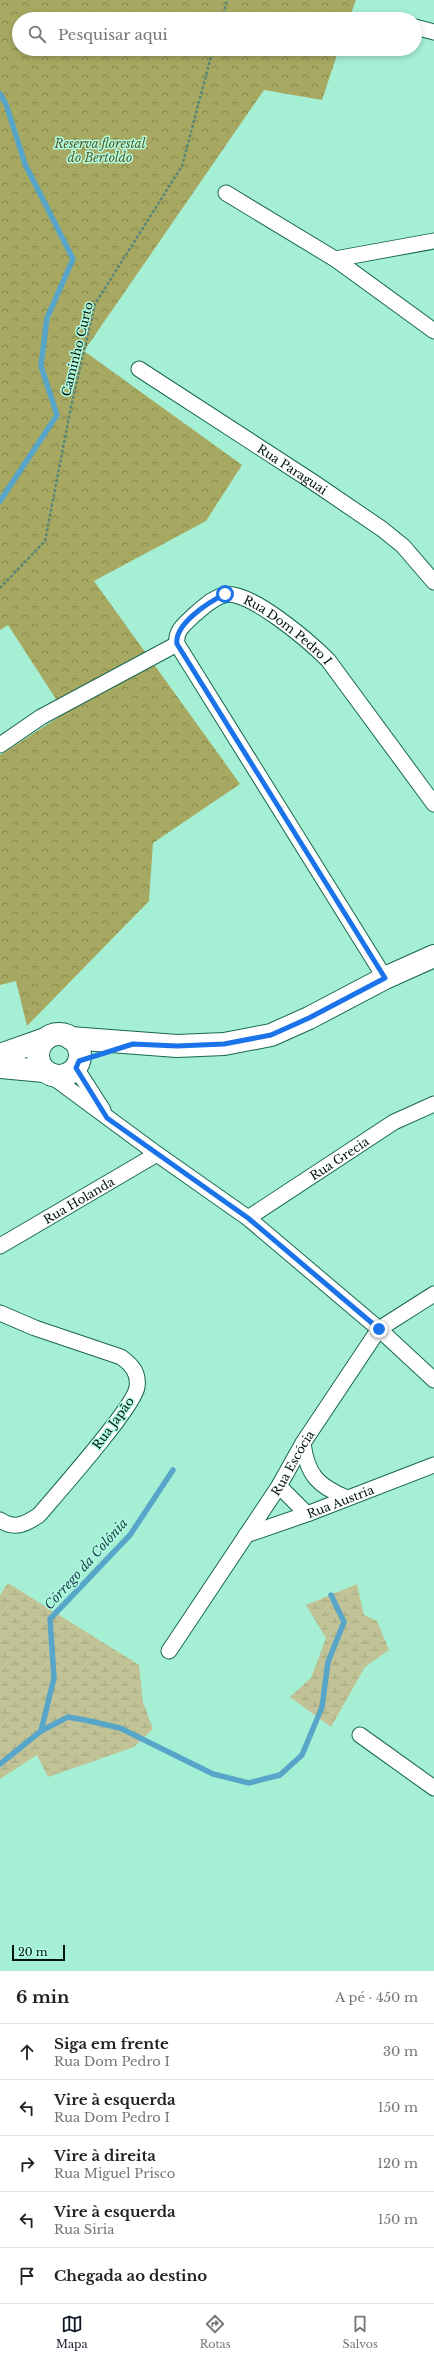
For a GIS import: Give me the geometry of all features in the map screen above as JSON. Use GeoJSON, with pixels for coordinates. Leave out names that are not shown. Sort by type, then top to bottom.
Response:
{"type":"FeatureCollection","features":[{"type":"Feature","properties":{"kind":"street"},"geometry":{"type":"LineString","coordinates":[[422,29],[434,32]]}},
{"type":"Feature","properties":{"kind":"street"},"geometry":{"type":"LineString","coordinates":[[226,193],[335,259],[434,331]]}},
{"type":"Feature","properties":{"kind":"street"},"geometry":{"type":"LineString","coordinates":[[335,259],[434,241]]}},
{"type":"Feature","properties":{"kind":"street","name":"Rua Paraguai"},"geometry":{"type":"LineString","coordinates":[[139,369],[314,482],[382,529],[403,546],[434,582]]}},
{"type":"Feature","properties":{"kind":"street","name":"Rua Dom Pedro I"},"geometry":{"type":"LineString","coordinates":[[177,644],[176,634],[181,627],[209,601],[225,594],[242,597],[264,609],[311,642],[328,660],[434,804]]}},
{"type":"Feature","properties":{"kind":"street"},"geometry":{"type":"LineString","coordinates":[[0,745],[41,717],[177,644],[385,978]]}},
{"type":"Feature","properties":{"kind":"street"},"geometry":{"type":"LineString","coordinates":[[0,1055],[57,1034],[70,1038],[133,1044],[177,1046],[224,1044],[271,1035],[309,1018],[385,978],[434,956]]}},
{"type":"Feature","properties":{"kind":"street"},"geometry":{"type":"LineString","coordinates":[[70,1038],[78,1048],[78,1064],[107,1118]]}},
{"type":"Feature","properties":{"kind":"street"},"geometry":{"type":"LineString","coordinates":[[45,1039],[38,1051],[38,1058],[47,1073],[107,1118],[248,1218],[379,1329],[434,1380]]}},
{"type":"Feature","properties":{"kind":"street"},"geometry":{"type":"LineString","coordinates":[[0,1067],[64,1076],[78,1064],[133,1044]]}},
{"type":"Feature","properties":{"kind":"street","name":"Rua Grecia"},"geometry":{"type":"LineString","coordinates":[[248,1218],[394,1122],[434,1104]]}},
{"type":"Feature","properties":{"kind":"street","name":"Rua Holanda"},"geometry":{"type":"LineString","coordinates":[[0,1246],[157,1154]]}},
{"type":"Feature","properties":{"kind":"street","name":"Rua Escócia"},"geometry":{"type":"LineString","coordinates":[[169,1651],[279,1486],[303,1443],[379,1329],[434,1294]]}},
{"type":"Feature","properties":{"kind":"street","name":"Rua Japão"},"geometry":{"type":"LineString","coordinates":[[0,1313],[35,1328],[121,1357],[130,1364],[138,1375],[137,1389],[129,1404],[100,1443],[39,1515],[27,1523],[16,1526],[0,1520]]}},
{"type":"Feature","properties":{"kind":"street"},"geometry":{"type":"LineString","coordinates":[[303,1443],[305,1460],[316,1481],[330,1491],[347,1498]]}},
{"type":"Feature","properties":{"kind":"street","name":"Rua Austria"},"geometry":{"type":"LineString","coordinates":[[246,1535],[307,1514],[434,1466]]}},
{"type":"Feature","properties":{"kind":"street"},"geometry":{"type":"LineString","coordinates":[[279,1486],[307,1514]]}},
{"type":"Feature","properties":{"kind":"street"},"geometry":{"type":"LineString","coordinates":[[360,1735],[434,1788]]}},
{"type":"Feature","properties":{"kind":"path"},"geometry":{"type":"LineString","coordinates":[[224,12],[227,0]]}},
{"type":"Feature","properties":{"kind":"path","name":"Caminho Curto"},"geometry":{"type":"LineString","coordinates":[[0,588],[45,541],[71,407],[95,304],[182,166],[211,56]]}},
{"type":"Feature","properties":{"kind":"green space","name":"Reserva florestal do Bertoldo"},"geometry":{"type":"Polygon","coordinates":[[[0,0],[356,0],[352,12],[12,12],[12,56],[337,56],[322,100],[264,90],[84,351],[242,465],[206,521],[94,581],[240,784],[153,843],[149,901],[27,1026],[16,981],[0,985],[0,755],[65,713],[8,625],[0,630],[0,0]]]}},
{"type":"Feature","properties":{"kind":"green space"},"geometry":{"type":"Polygon","coordinates":[[[8,1583],[139,1665],[143,1702],[153,1729],[134,1747],[48,1777],[37,1755],[0,1779],[0,1595],[8,1583]]]}},
{"type":"Feature","properties":{"kind":"green space"},"geometry":{"type":"Polygon","coordinates":[[[357,1584],[364,1615],[377,1621],[389,1650],[365,1667],[331,1727],[290,1697],[311,1678],[326,1638],[306,1605],[357,1584]]]}},
{"type":"Feature","properties":{"kind":"waterway"},"geometry":{"type":"LineString","coordinates":[[0,94],[6,104],[25,164],[73,259],[47,318],[41,366],[57,415],[0,501]]}},
{"type":"Feature","properties":{"kind":"waterway","name":"Córrego da Colônia"},"geometry":{"type":"LineString","coordinates":[[0,1764],[41,1731],[54,1678],[50,1619],[130,1535],[173,1470]]}},
{"type":"Feature","properties":{"kind":"waterway","name":"Córrego da Colônia"},"geometry":{"type":"LineString","coordinates":[[41,1731],[68,1717],[85,1720],[120,1728],[213,1774],[249,1783],[280,1775],[302,1755],[322,1707],[328,1662],[344,1622],[331,1595]]}},
{"type":"Feature","properties":{"kind":"route"},"geometry":{"type":"LineString","coordinates":[[225,594],[209,601],[181,627],[176,634],[177,644],[385,978],[309,1018],[271,1035],[224,1044],[177,1046],[133,1044],[79,1061],[76,1068],[107,1118],[248,1218],[379,1329]]}}]}
